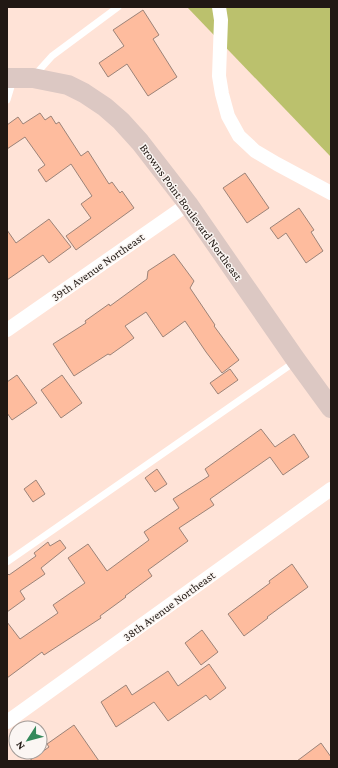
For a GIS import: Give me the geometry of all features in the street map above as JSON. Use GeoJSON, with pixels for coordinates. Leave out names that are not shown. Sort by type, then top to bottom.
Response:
{"type":"FeatureCollection","features":[{"type":"Feature","properties":{"kind":"street"},"geometry":{"type":"LineString","coordinates":[[220,7],[222,20],[220,76],[222,94],[228,116],[239,136],[254,150],[331,193]]}},
{"type":"Feature","properties":{"kind":"street","name":"Browns Point Boulevard Northeast"},"geometry":{"type":"LineString","coordinates":[[18,78],[68,85],[84,93],[105,107],[121,121],[140,142],[188,204],[331,408]]}},
{"type":"Feature","properties":{"kind":"street","name":"39th Avenue Northeast"},"geometry":{"type":"LineString","coordinates":[[7,330],[188,204]]}},
{"type":"Feature","properties":{"kind":"street","name":"38th Avenue Northeast"},"geometry":{"type":"LineString","coordinates":[[7,722],[331,489]]}},
{"type":"Feature","properties":{"kind":"lane"},"geometry":{"type":"LineString","coordinates":[[7,100],[18,78],[52,56],[118,7]]}},
{"type":"Feature","properties":{"kind":"lane"},"geometry":{"type":"LineString","coordinates":[[7,562],[296,360]]}},
{"type":"Feature","properties":{"kind":"green space"},"geometry":{"type":"Polygon","coordinates":[[[187,7],[331,7],[331,157],[187,7]]]}},
{"type":"Feature","properties":{"kind":"building"},"geometry":{"type":"Polygon","coordinates":[[[143,10],[159,35],[153,39],[177,77],[148,96],[127,64],[108,77],[99,63],[124,46],[113,30],[143,10]]]}},
{"type":"Feature","properties":{"kind":"building"},"geometry":{"type":"Polygon","coordinates":[[[40,113],[45,120],[51,116],[56,124],[59,122],[81,156],[88,151],[109,184],[112,182],[120,193],[122,191],[134,208],[76,250],[66,236],[91,218],[81,204],[92,196],[71,164],[46,182],[38,170],[45,165],[25,137],[7,149],[7,125],[18,117],[23,124],[40,113]]]}},
{"type":"Feature","properties":{"kind":"building"},"geometry":{"type":"Polygon","coordinates":[[[245,173],[269,208],[247,223],[223,188],[245,173]]]}},
{"type":"Feature","properties":{"kind":"building"},"geometry":{"type":"Polygon","coordinates":[[[299,208],[314,230],[311,232],[323,251],[306,263],[286,233],[278,239],[270,228],[299,208]]]}},
{"type":"Feature","properties":{"kind":"building"},"geometry":{"type":"Polygon","coordinates":[[[49,219],[71,247],[49,263],[43,255],[7,280],[7,230],[16,243],[49,219]]]}},
{"type":"Feature","properties":{"kind":"building"},"geometry":{"type":"Polygon","coordinates":[[[174,254],[194,281],[190,288],[215,325],[214,326],[239,360],[222,373],[185,321],[163,337],[146,312],[125,326],[134,338],[110,355],[108,354],[74,376],[53,344],[86,323],[85,321],[109,304],[110,306],[147,279],[148,271],[174,254]]]}},
{"type":"Feature","properties":{"kind":"building"},"geometry":{"type":"Polygon","coordinates":[[[230,369],[238,380],[218,394],[210,383],[230,369]]]}},
{"type":"Feature","properties":{"kind":"building"},"geometry":{"type":"Polygon","coordinates":[[[17,375],[37,403],[12,420],[7,413],[7,382],[17,375]]]}},
{"type":"Feature","properties":{"kind":"building"},"geometry":{"type":"Polygon","coordinates":[[[62,375],[82,403],[61,418],[41,390],[62,375]]]}},
{"type":"Feature","properties":{"kind":"building"},"geometry":{"type":"Polygon","coordinates":[[[261,429],[275,447],[294,434],[309,457],[283,475],[270,457],[210,499],[214,505],[179,528],[188,541],[148,570],[152,576],[100,616],[101,618],[44,655],[42,652],[7,678],[7,622],[20,639],[58,613],[53,605],[85,583],[68,558],[88,544],[107,571],[149,540],[144,532],[179,508],[173,499],[209,476],[205,469],[261,429]]]}},
{"type":"Feature","properties":{"kind":"building"},"geometry":{"type":"Polygon","coordinates":[[[157,469],[167,484],[155,492],[145,478],[157,469]]]}},
{"type":"Feature","properties":{"kind":"building"},"geometry":{"type":"Polygon","coordinates":[[[36,480],[45,494],[33,502],[24,489],[36,480]]]}},
{"type":"Feature","properties":{"kind":"building"},"geometry":{"type":"Polygon","coordinates":[[[60,540],[66,548],[41,568],[45,574],[20,591],[25,599],[7,612],[7,573],[9,575],[36,556],[34,553],[48,542],[50,546],[60,540]]]}},
{"type":"Feature","properties":{"kind":"building"},"geometry":{"type":"Polygon","coordinates":[[[292,564],[308,587],[244,636],[228,614],[270,583],[269,581],[292,564]]]}},
{"type":"Feature","properties":{"kind":"building"},"geometry":{"type":"Polygon","coordinates":[[[202,630],[218,652],[201,665],[185,643],[202,630]]]}},
{"type":"Feature","properties":{"kind":"building"},"geometry":{"type":"Polygon","coordinates":[[[209,664],[226,688],[210,700],[206,695],[168,721],[154,702],[116,727],[101,702],[126,685],[132,695],[168,671],[178,686],[209,664]]]}},
{"type":"Feature","properties":{"kind":"building"},"geometry":{"type":"Polygon","coordinates":[[[74,725],[99,761],[29,761],[48,760],[48,743],[74,725]]]}},
{"type":"Feature","properties":{"kind":"building"},"geometry":{"type":"Polygon","coordinates":[[[321,743],[331,757],[331,761],[297,761],[321,743]]]}}]}
